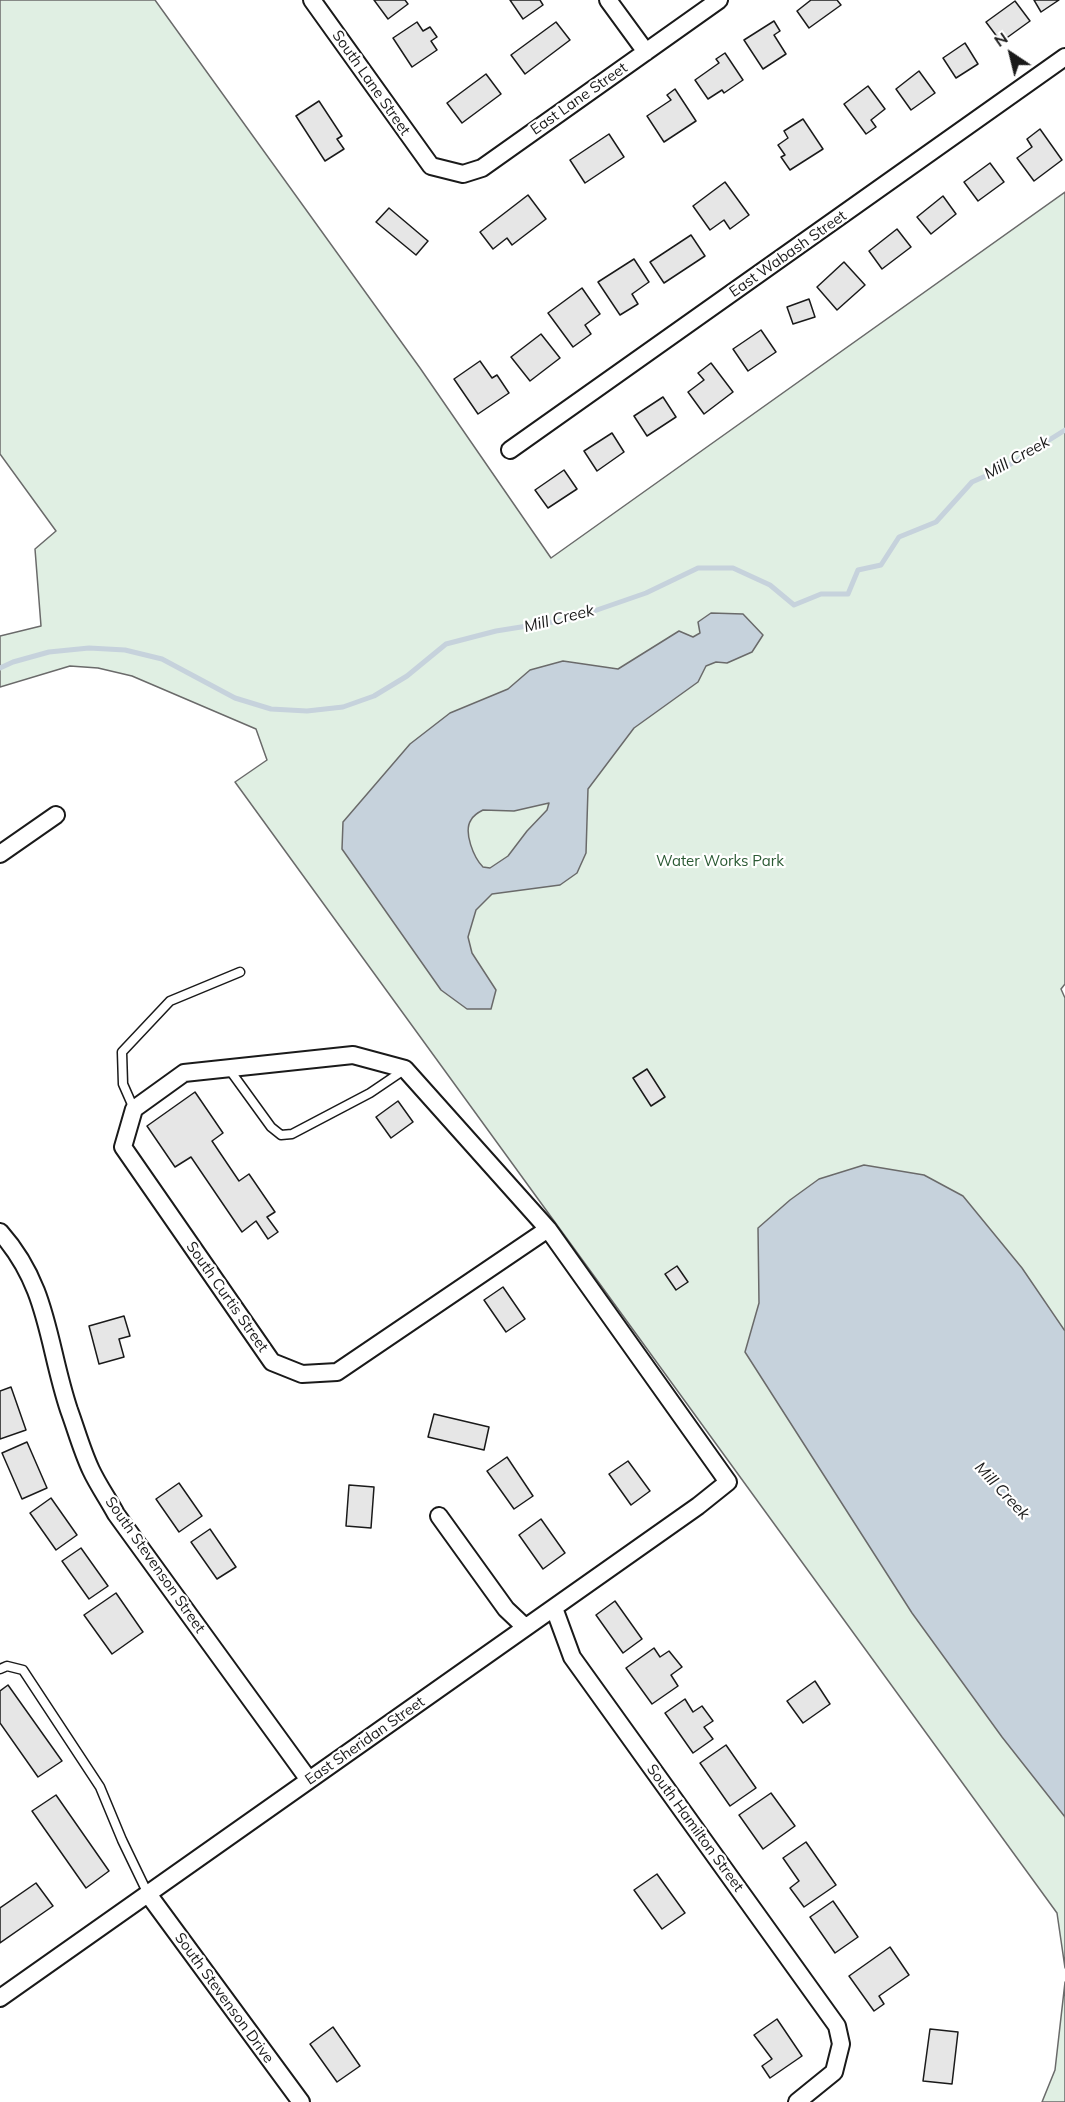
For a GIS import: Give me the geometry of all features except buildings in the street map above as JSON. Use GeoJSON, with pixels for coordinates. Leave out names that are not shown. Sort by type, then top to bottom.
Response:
{"type":"FeatureCollection","features":[{"type":"Feature","properties":{"kind":"street","name":"South Lane Street"},"geometry":{"type":"LineString","coordinates":[[312,0],[431,166]]}},
{"type":"Feature","properties":{"kind":"street"},"geometry":{"type":"LineString","coordinates":[[608,0],[646,52]]}},
{"type":"Feature","properties":{"kind":"street","name":"East Lane Street"},"geometry":{"type":"LineString","coordinates":[[431,166],[463,174],[482,168],[719,0]]}},
{"type":"Feature","properties":{"kind":"street","name":"East Wabash Street"},"geometry":{"type":"LineString","coordinates":[[510,450],[1065,57]]}},
{"type":"Feature","properties":{"kind":"street"},"geometry":{"type":"LineString","coordinates":[[0,854],[56,815]]}},
{"type":"Feature","properties":{"kind":"street"},"geometry":{"type":"LineString","coordinates":[[134,1109],[184,1073],[353,1055],[405,1069],[548,1229]]}},
{"type":"Feature","properties":{"kind":"street","name":"South Curtis Street"},"geometry":{"type":"LineString","coordinates":[[134,1109],[123,1147],[272,1362],[302,1374],[337,1372],[548,1229]]}},
{"type":"Feature","properties":{"kind":"street","name":"East Sheridan Street"},"geometry":{"type":"LineString","coordinates":[[0,1998],[698,1506],[728,1482],[548,1229]]}},
{"type":"Feature","properties":{"kind":"street","name":"South Stevenson Street"},"geometry":{"type":"LineString","coordinates":[[0,1232],[14,1248],[30,1274],[39,1295],[69,1408],[91,1470],[116,1514],[309,1780]]}},
{"type":"Feature","properties":{"kind":"street"},"geometry":{"type":"LineString","coordinates":[[439,1516],[506,1610],[525,1627]]}},
{"type":"Feature","properties":{"kind":"street","name":"South Hamilton Street"},"geometry":{"type":"LineString","coordinates":[[554,1608],[572,1657],[837,2026],[841,2044],[834,2072],[797,2102]]}},
{"type":"Feature","properties":{"kind":"street","name":"South Stevenson Drive"},"geometry":{"type":"LineString","coordinates":[[148,1894],[301,2102]]}},
{"type":"Feature","properties":{"kind":"lane"},"geometry":{"type":"LineString","coordinates":[[134,1109],[123,1084],[122,1052],[170,1001],[240,972]]}},
{"type":"Feature","properties":{"kind":"lane"},"geometry":{"type":"LineString","coordinates":[[229,1069],[271,1127],[281,1135],[292,1134],[370,1093],[405,1069]]}},
{"type":"Feature","properties":{"kind":"lane"},"geometry":{"type":"LineString","coordinates":[[0,1669],[8,1666],[23,1670],[100,1787],[148,1894]]}},
{"type":"Feature","properties":{"kind":"green space","name":"Water Works Park"},"geometry":{"type":"Polygon","coordinates":[[[0,0],[155,0],[420,368],[551,558],[1065,192],[1065,984],[1061,989],[1065,998],[1065,1968],[1057,1913],[235,782],[267,760],[256,729],[132,676],[98,668],[70,666],[0,687],[0,636],[41,626],[35,549],[56,531],[0,454],[0,0]]]}},
{"type":"Feature","properties":{"kind":"green space"},"geometry":{"type":"Polygon","coordinates":[[[1065,1982],[1065,2102],[1042,2102],[1055,2070],[1065,1982]]]}},
{"type":"Feature","properties":{"kind":"water"},"geometry":{"type":"Polygon","coordinates":[[[711,613],[743,614],[763,635],[752,652],[727,663],[716,662],[706,666],[698,682],[634,728],[588,789],[586,853],[577,873],[560,885],[492,894],[476,910],[468,937],[472,953],[496,990],[491,1009],[467,1009],[441,990],[342,849],[343,822],[410,744],[450,713],[508,689],[530,670],[563,661],[618,669],[679,631],[693,637],[700,633],[698,622],[711,613]],[[549,803],[514,811],[483,810],[475,816],[469,825],[469,838],[476,858],[483,867],[490,868],[508,856],[547,810],[549,803]]]}},
{"type":"Feature","properties":{"kind":"water"},"geometry":{"type":"Polygon","coordinates":[[[864,1165],[924,1175],[963,1196],[1022,1268],[1065,1331],[1065,1817],[1002,1737],[912,1613],[745,1352],[759,1303],[758,1228],[819,1179],[864,1165]]]}},
{"type":"Feature","properties":{"kind":"waterway","name":"Mill Creek"},"geometry":{"type":"LineString","coordinates":[[0,668],[49,652],[89,648],[125,650],[162,659],[235,698],[271,709],[307,711],[343,707],[374,696],[407,676],[446,644],[496,631],[571,619],[646,593],[698,568],[733,568],[770,585],[794,605],[821,594],[848,594],[858,570],[881,565],[899,537],[936,522],[972,482],[1006,467],[1065,430]]}}]}
